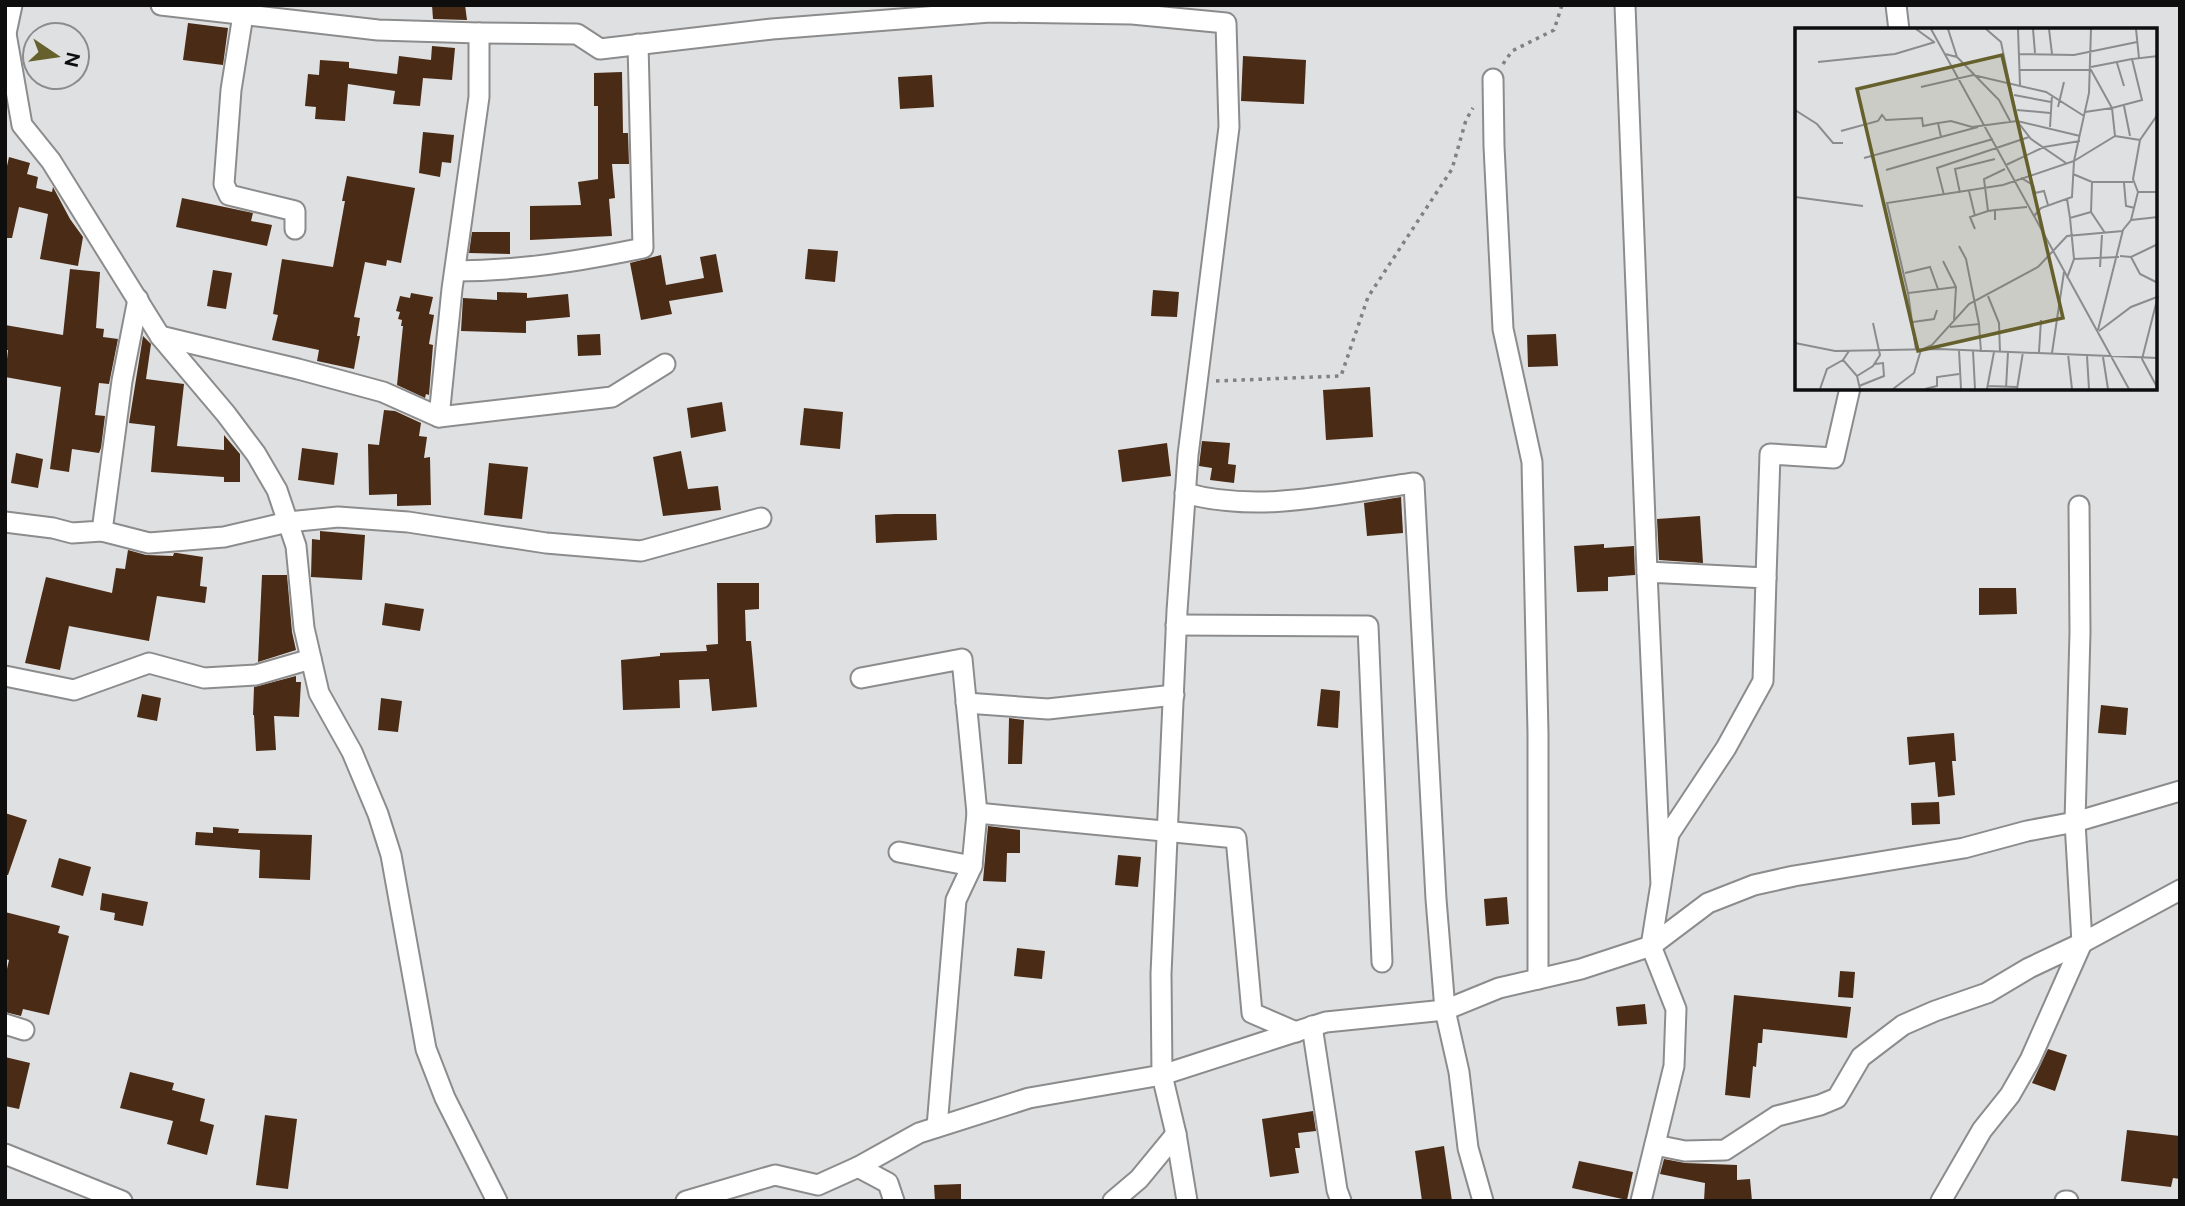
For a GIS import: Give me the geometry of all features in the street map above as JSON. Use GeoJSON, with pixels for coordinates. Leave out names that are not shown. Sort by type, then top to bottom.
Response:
{"type":"FeatureCollection","features":[{"type":"Feature","properties":{"kind":"street"},"geometry":{"type":"LineString","coordinates":[[12,5],[6,32],[22,125],[51,161],[160,336],[226,414],[256,454],[277,489],[296,546],[304,628],[319,693],[352,752],[378,814],[391,855],[426,1049],[445,1098],[497,1201]]}},
{"type":"Feature","properties":{"kind":"street"},"geometry":{"type":"LineString","coordinates":[[161,5],[378,30],[577,34],[600,49],[772,29],[990,12],[1132,14],[1226,23],[1229,127],[1185,493],[1176,625],[1161,974],[1162,1076],[1176,1134],[1187,1201]]}},
{"type":"Feature","properties":{"kind":"street"},"geometry":{"type":"LineString","coordinates":[[1625,5],[1661,885]]}},
{"type":"Feature","properties":{"kind":"street"},"geometry":{"type":"LineString","coordinates":[[1896,5],[1899,28]]}},
{"type":"Feature","properties":{"kind":"street"},"geometry":{"type":"LineString","coordinates":[[243,15],[232,90],[224,184],[229,195],[295,211],[295,229]]}},
{"type":"Feature","properties":{"kind":"street"},"geometry":{"type":"LineString","coordinates":[[439,417],[455,271],[479,97],[479,33]]}},
{"type":"Feature","properties":{"kind":"street"},"geometry":{"type":"LineString","coordinates":[[455,271],[496,271],[569,263],[643,248],[638,44]]}},
{"type":"Feature","properties":{"kind":"street"},"geometry":{"type":"LineString","coordinates":[[1493,79],[1503,329],[1532,462],[1538,733],[1538,979]]}},
{"type":"Feature","properties":{"kind":"street"},"geometry":{"type":"LineString","coordinates":[[102,531],[122,380],[138,299]]}},
{"type":"Feature","properties":{"kind":"street"},"geometry":{"type":"LineString","coordinates":[[160,336],[383,392],[439,417],[612,397],[665,364]]}},
{"type":"Feature","properties":{"kind":"street"},"geometry":{"type":"LineString","coordinates":[[1641,1201],[1674,1066],[1676,1009],[1651,946],[1670,834],[1726,748],[1762,681],[1770,454],[1834,458],[1850,390]]}},
{"type":"Feature","properties":{"kind":"street"},"geometry":{"type":"LineString","coordinates":[[1185,493],[1208,500],[1270,503],[1414,483],[1436,899],[1445,1010],[1459,1072],[1468,1148],[1483,1201]]}},
{"type":"Feature","properties":{"kind":"street"},"geometry":{"type":"LineString","coordinates":[[1941,1201],[1982,1130],[2010,1095],[2030,1060],[2081,943],[2075,822],[2080,632],[2079,506]]}},
{"type":"Feature","properties":{"kind":"street"},"geometry":{"type":"LineString","coordinates":[[5,522],[72,533],[102,531],[149,542],[223,537],[288,522],[338,517],[408,522],[545,543],[641,551],[761,518]]}},
{"type":"Feature","properties":{"kind":"street"},"geometry":{"type":"LineString","coordinates":[[1647,572],[1766,578]]}},
{"type":"Feature","properties":{"kind":"street"},"geometry":{"type":"LineString","coordinates":[[1176,625],[1368,626],[1382,962]]}},
{"type":"Feature","properties":{"kind":"street"},"geometry":{"type":"LineString","coordinates":[[5,676],[74,690],[149,663],[204,678],[257,675],[311,659]]}},
{"type":"Feature","properties":{"kind":"street"},"geometry":{"type":"LineString","coordinates":[[861,678],[962,659],[977,813],[972,866],[956,900],[937,1127]]}},
{"type":"Feature","properties":{"kind":"street"},"geometry":{"type":"LineString","coordinates":[[966,703],[1048,709],[1174,695]]}},
{"type":"Feature","properties":{"kind":"street"},"geometry":{"type":"LineString","coordinates":[[686,1201],[775,1175],[818,1185],[858,1167],[919,1133],[937,1127],[1029,1098],[1162,1076],[1326,1022],[1445,1010],[1499,988],[1581,969],[1651,946],[1708,903],[1754,885],[1965,848],[2027,831],[2075,822],[2180,791]]}},
{"type":"Feature","properties":{"kind":"street"},"geometry":{"type":"LineString","coordinates":[[977,813],[1236,838],[1252,1013],[1304,1029]]}},
{"type":"Feature","properties":{"kind":"street"},"geometry":{"type":"LineString","coordinates":[[899,852],[972,866]]}},
{"type":"Feature","properties":{"kind":"street"},"geometry":{"type":"LineString","coordinates":[[1655,1146],[1685,1151],[1725,1150],[1777,1116],[1837,1098],[1861,1057],[1903,1025],[1935,1010],[1987,993],[2029,968],[2180,890]]}},
{"type":"Feature","properties":{"kind":"street"},"geometry":{"type":"LineString","coordinates":[[1304,1029],[1341,1201]]}},
{"type":"Feature","properties":{"kind":"street"},"geometry":{"type":"LineString","coordinates":[[1113,1201],[1139,1179],[1176,1134]]}},
{"type":"Feature","properties":{"kind":"street"},"geometry":{"type":"LineString","coordinates":[[5,1154],[122,1201]]}},
{"type":"Feature","properties":{"kind":"street"},"geometry":{"type":"LineString","coordinates":[[858,1167],[888,1182],[894,1201]]}},
{"type":"Feature","properties":{"kind":"path"},"geometry":{"type":"LineString","coordinates":[[1197,382],[1342,376],[1368,297],[1452,169],[1466,120],[1512,51],[1554,30],[1562,5]]}},
{"type":"Feature","properties":{"kind":"building"},"geometry":{"type":"Polygon","coordinates":[[[432,5],[465,5],[467,20],[433,19],[432,5]]]}},
{"type":"Feature","properties":{"kind":"building"},"geometry":{"type":"Polygon","coordinates":[[[188,23],[228,28],[223,65],[183,60],[188,23]]]}},
{"type":"Feature","properties":{"kind":"building"},"geometry":{"type":"Polygon","coordinates":[[[432,46],[455,48],[452,80],[423,78],[420,106],[393,104],[395,91],[348,84],[345,121],[315,119],[316,107],[305,106],[308,74],[319,75],[320,60],[349,62],[349,68],[397,74],[399,56],[431,60],[432,46]]]}},
{"type":"Feature","properties":{"kind":"building"},"geometry":{"type":"Polygon","coordinates":[[[1243,56],[1306,60],[1304,104],[1241,101],[1243,56]]]}},
{"type":"Feature","properties":{"kind":"building"},"geometry":{"type":"Polygon","coordinates":[[[622,72],[623,133],[628,133],[629,164],[612,164],[615,198],[609,199],[612,236],[530,240],[530,206],[581,205],[578,182],[598,179],[598,106],[594,106],[594,73],[622,72]]]}},
{"type":"Feature","properties":{"kind":"building"},"geometry":{"type":"Polygon","coordinates":[[[932,75],[934,107],[900,109],[898,77],[932,75]]]}},
{"type":"Feature","properties":{"kind":"building"},"geometry":{"type":"Polygon","coordinates":[[[423,132],[454,135],[451,163],[442,162],[440,177],[419,173],[423,132]]]}},
{"type":"Feature","properties":{"kind":"building"},"geometry":{"type":"Polygon","coordinates":[[[9,157],[30,163],[27,174],[38,177],[36,188],[52,192],[53,187],[83,237],[78,266],[40,259],[48,214],[19,207],[12,238],[5,238],[5,175],[9,157]]]}},
{"type":"Feature","properties":{"kind":"building"},"geometry":{"type":"Polygon","coordinates":[[[347,176],[415,188],[401,263],[387,260],[386,266],[365,262],[354,317],[360,318],[357,336],[360,336],[354,369],[317,361],[319,350],[272,340],[278,315],[273,314],[282,259],[333,267],[347,176]]]}},
{"type":"Feature","properties":{"kind":"building"},"geometry":{"type":"Polygon","coordinates":[[[182,198],[253,213],[251,221],[272,225],[267,246],[176,227],[182,198]]]}},
{"type":"Feature","properties":{"kind":"building"},"geometry":{"type":"Polygon","coordinates":[[[472,232],[510,232],[510,254],[469,253],[472,232]]]}},
{"type":"Feature","properties":{"kind":"building"},"geometry":{"type":"Polygon","coordinates":[[[808,249],[838,251],[835,282],[805,279],[808,249]]]}},
{"type":"Feature","properties":{"kind":"building"},"geometry":{"type":"Polygon","coordinates":[[[716,254],[723,292],[669,301],[672,314],[641,320],[630,263],[661,255],[666,285],[704,278],[700,257],[716,254]]]}},
{"type":"Feature","properties":{"kind":"building"},"geometry":{"type":"Polygon","coordinates":[[[70,269],[100,272],[96,328],[104,329],[103,337],[118,339],[109,384],[99,383],[95,415],[105,416],[101,448],[99,453],[72,449],[69,472],[50,469],[61,387],[5,377],[8,350],[5,350],[5,325],[63,335],[70,269]]]}},
{"type":"Feature","properties":{"kind":"building"},"geometry":{"type":"Polygon","coordinates":[[[213,270],[232,273],[226,309],[207,306],[213,270]]]}},
{"type":"Feature","properties":{"kind":"building"},"geometry":{"type":"Polygon","coordinates":[[[1153,290],[1179,292],[1177,317],[1151,316],[1153,290]]]}},
{"type":"Feature","properties":{"kind":"building"},"geometry":{"type":"Polygon","coordinates":[[[497,292],[527,293],[527,298],[568,294],[570,317],[526,321],[526,333],[461,331],[463,298],[497,300],[497,292]]]}},
{"type":"Feature","properties":{"kind":"building"},"geometry":{"type":"Polygon","coordinates":[[[411,293],[433,297],[429,314],[434,315],[429,344],[433,345],[429,395],[426,394],[425,398],[397,385],[403,326],[402,320],[398,319],[400,312],[396,311],[400,296],[410,298],[411,293]]]}},
{"type":"Feature","properties":{"kind":"building"},"geometry":{"type":"Polygon","coordinates":[[[600,334],[601,355],[578,356],[577,335],[600,334]]]}},
{"type":"Feature","properties":{"kind":"building"},"geometry":{"type":"Polygon","coordinates":[[[1556,334],[1558,366],[1528,367],[1527,335],[1556,334]]]}},
{"type":"Feature","properties":{"kind":"building"},"geometry":{"type":"Polygon","coordinates":[[[143,336],[151,344],[146,379],[184,384],[177,446],[224,450],[224,435],[240,454],[240,482],[224,482],[224,477],[151,472],[155,426],[129,423],[143,336]]]}},
{"type":"Feature","properties":{"kind":"building"},"geometry":{"type":"Polygon","coordinates":[[[1370,387],[1373,437],[1326,440],[1323,390],[1370,387]]]}},
{"type":"Feature","properties":{"kind":"building"},"geometry":{"type":"Polygon","coordinates":[[[722,402],[726,431],[691,438],[687,408],[722,402]]]}},
{"type":"Feature","properties":{"kind":"building"},"geometry":{"type":"Polygon","coordinates":[[[804,408],[843,412],[840,449],[800,445],[804,408]]]}},
{"type":"Feature","properties":{"kind":"building"},"geometry":{"type":"Polygon","coordinates":[[[384,410],[395,411],[421,423],[419,436],[427,437],[424,458],[430,457],[431,505],[397,506],[397,494],[369,495],[368,444],[379,445],[384,410]]]}},
{"type":"Feature","properties":{"kind":"building"},"geometry":{"type":"Polygon","coordinates":[[[1202,441],[1230,443],[1228,464],[1236,465],[1234,483],[1210,480],[1212,468],[1199,466],[1202,441]]]}},
{"type":"Feature","properties":{"kind":"building"},"geometry":{"type":"Polygon","coordinates":[[[1167,443],[1171,476],[1122,482],[1118,450],[1167,443]]]}},
{"type":"Feature","properties":{"kind":"building"},"geometry":{"type":"Polygon","coordinates":[[[302,448],[338,453],[334,485],[298,480],[302,448]]]}},
{"type":"Feature","properties":{"kind":"building"},"geometry":{"type":"Polygon","coordinates":[[[681,451],[688,489],[718,486],[721,510],[663,516],[653,457],[681,451]]]}},
{"type":"Feature","properties":{"kind":"building"},"geometry":{"type":"Polygon","coordinates":[[[16,453],[43,459],[38,488],[11,483],[16,453]]]}},
{"type":"Feature","properties":{"kind":"building"},"geometry":{"type":"Polygon","coordinates":[[[489,463],[528,467],[522,519],[484,515],[489,463]]]}},
{"type":"Feature","properties":{"kind":"building"},"geometry":{"type":"Polygon","coordinates":[[[1401,497],[1403,533],[1367,536],[1364,503],[1401,497]]]}},
{"type":"Feature","properties":{"kind":"building"},"geometry":{"type":"Polygon","coordinates":[[[936,514],[937,540],[876,543],[875,515],[936,514]]]}},
{"type":"Feature","properties":{"kind":"building"},"geometry":{"type":"Polygon","coordinates":[[[1700,516],[1703,563],[1659,560],[1657,519],[1700,516]]]}},
{"type":"Feature","properties":{"kind":"building"},"geometry":{"type":"Polygon","coordinates":[[[320,531],[365,535],[362,580],[311,577],[312,539],[320,540],[320,531]]]}},
{"type":"Feature","properties":{"kind":"building"},"geometry":{"type":"Polygon","coordinates":[[[1604,544],[1604,548],[1634,546],[1635,575],[1608,577],[1608,591],[1577,592],[1574,546],[1604,544]]]}},
{"type":"Feature","properties":{"kind":"building"},"geometry":{"type":"Polygon","coordinates":[[[128,550],[146,555],[173,556],[177,553],[203,557],[200,586],[207,587],[205,603],[157,596],[149,641],[69,626],[60,670],[25,663],[46,577],[112,593],[116,568],[125,569],[128,550]]]}},
{"type":"Feature","properties":{"kind":"building"},"geometry":{"type":"Polygon","coordinates":[[[262,575],[287,575],[296,650],[258,662],[262,575]]]}},
{"type":"Feature","properties":{"kind":"building"},"geometry":{"type":"Polygon","coordinates":[[[717,583],[759,583],[759,609],[745,610],[746,641],[751,641],[757,707],[712,711],[709,679],[679,680],[680,708],[623,710],[621,660],[660,656],[660,653],[707,651],[706,645],[718,644],[717,583]]]}},
{"type":"Feature","properties":{"kind":"building"},"geometry":{"type":"Polygon","coordinates":[[[1979,588],[2016,588],[2017,614],[1979,615],[1979,588]]]}},
{"type":"Feature","properties":{"kind":"building"},"geometry":{"type":"Polygon","coordinates":[[[385,603],[424,609],[420,631],[382,625],[385,603]]]}},
{"type":"Feature","properties":{"kind":"building"},"geometry":{"type":"Polygon","coordinates":[[[296,676],[296,682],[301,682],[299,717],[274,716],[276,750],[256,751],[254,687],[296,676]]]}},
{"type":"Feature","properties":{"kind":"building"},"geometry":{"type":"Polygon","coordinates":[[[1321,689],[1340,691],[1338,728],[1317,726],[1321,689]]]}},
{"type":"Feature","properties":{"kind":"building"},"geometry":{"type":"Polygon","coordinates":[[[142,694],[161,698],[157,721],[137,717],[142,694]]]}},
{"type":"Feature","properties":{"kind":"building"},"geometry":{"type":"Polygon","coordinates":[[[381,698],[402,701],[398,732],[378,730],[381,698]]]}},
{"type":"Feature","properties":{"kind":"building"},"geometry":{"type":"Polygon","coordinates":[[[2101,705],[2128,708],[2126,735],[2098,733],[2101,705]]]}},
{"type":"Feature","properties":{"kind":"building"},"geometry":{"type":"Polygon","coordinates":[[[1009,718],[1024,720],[1022,764],[1008,764],[1009,718]]]}},
{"type":"Feature","properties":{"kind":"building"},"geometry":{"type":"Polygon","coordinates":[[[1954,733],[1956,761],[1952,761],[1955,795],[1938,797],[1935,762],[1909,765],[1907,737],[1954,733]]]}},
{"type":"Feature","properties":{"kind":"building"},"geometry":{"type":"Polygon","coordinates":[[[1939,802],[1940,824],[1912,825],[1911,803],[1939,802]]]}},
{"type":"Feature","properties":{"kind":"building"},"geometry":{"type":"Polygon","coordinates":[[[5,813],[27,820],[8,875],[5,875],[5,813]]]}},
{"type":"Feature","properties":{"kind":"building"},"geometry":{"type":"Polygon","coordinates":[[[988,826],[1020,830],[1020,853],[1007,853],[1006,882],[983,881],[988,826]]]}},
{"type":"Feature","properties":{"kind":"building"},"geometry":{"type":"Polygon","coordinates":[[[213,827],[239,829],[238,833],[312,835],[310,880],[259,878],[260,850],[195,845],[196,832],[213,833],[213,827]]]}},
{"type":"Feature","properties":{"kind":"building"},"geometry":{"type":"Polygon","coordinates":[[[1118,855],[1141,857],[1138,887],[1115,885],[1118,855]]]}},
{"type":"Feature","properties":{"kind":"building"},"geometry":{"type":"Polygon","coordinates":[[[59,858],[91,867],[83,896],[51,887],[59,858]]]}},
{"type":"Feature","properties":{"kind":"building"},"geometry":{"type":"Polygon","coordinates":[[[102,893],[148,902],[143,926],[114,920],[115,913],[100,910],[102,893]]]}},
{"type":"Feature","properties":{"kind":"building"},"geometry":{"type":"Polygon","coordinates":[[[1507,897],[1509,924],[1486,926],[1484,899],[1507,897]]]}},
{"type":"Feature","properties":{"kind":"building"},"geometry":{"type":"Polygon","coordinates":[[[5,912],[60,926],[58,933],[69,936],[49,1015],[23,1009],[21,1016],[5,1012],[5,978],[9,960],[5,959],[5,912]]]}},
{"type":"Feature","properties":{"kind":"building"},"geometry":{"type":"Polygon","coordinates":[[[1017,948],[1045,951],[1042,979],[1014,976],[1017,948]]]}},
{"type":"Feature","properties":{"kind":"building"},"geometry":{"type":"Polygon","coordinates":[[[1840,971],[1855,972],[1853,998],[1838,997],[1840,971]]]}},
{"type":"Feature","properties":{"kind":"building"},"geometry":{"type":"Polygon","coordinates":[[[1734,995],[1851,1007],[1847,1038],[1763,1029],[1762,1043],[1758,1043],[1756,1067],[1753,1066],[1750,1098],[1725,1095],[1734,995]]]}},
{"type":"Feature","properties":{"kind":"building"},"geometry":{"type":"Polygon","coordinates":[[[1645,1004],[1647,1024],[1618,1026],[1616,1007],[1645,1004]]]}},
{"type":"Feature","properties":{"kind":"building"},"geometry":{"type":"Polygon","coordinates":[[[2048,1049],[2067,1055],[2055,1091],[2032,1083],[2048,1049]]]}},
{"type":"Feature","properties":{"kind":"building"},"geometry":{"type":"Polygon","coordinates":[[[5,1057],[30,1063],[19,1109],[5,1106],[5,1057]]]}},
{"type":"Feature","properties":{"kind":"building"},"geometry":{"type":"Polygon","coordinates":[[[130,1072],[174,1083],[172,1090],[205,1099],[200,1121],[214,1125],[207,1155],[167,1144],[173,1121],[120,1108],[130,1072]]]}},
{"type":"Feature","properties":{"kind":"building"},"geometry":{"type":"Polygon","coordinates":[[[1313,1111],[1316,1131],[1298,1133],[1300,1148],[1295,1148],[1299,1173],[1270,1177],[1262,1119],[1313,1111]]]}},
{"type":"Feature","properties":{"kind":"building"},"geometry":{"type":"Polygon","coordinates":[[[265,1115],[297,1119],[288,1189],[256,1185],[265,1115]]]}},
{"type":"Feature","properties":{"kind":"building"},"geometry":{"type":"Polygon","coordinates":[[[2127,1130],[2180,1136],[2180,1179],[2173,1178],[2171,1187],[2121,1181],[2127,1130]]]}},
{"type":"Feature","properties":{"kind":"building"},"geometry":{"type":"Polygon","coordinates":[[[1444,1146],[1452,1201],[1422,1201],[1415,1151],[1444,1146]]]}},
{"type":"Feature","properties":{"kind":"building"},"geometry":{"type":"Polygon","coordinates":[[[1664,1159],[1685,1163],[1737,1165],[1737,1180],[1750,1179],[1752,1201],[1704,1201],[1705,1183],[1660,1174],[1664,1159]]]}},
{"type":"Feature","properties":{"kind":"building"},"geometry":{"type":"Polygon","coordinates":[[[1579,1161],[1633,1172],[1627,1200],[1572,1188],[1579,1161]]]}},
{"type":"Feature","properties":{"kind":"building"},"geometry":{"type":"Polygon","coordinates":[[[961,1184],[961,1201],[935,1201],[934,1185],[961,1184]]]}}]}
